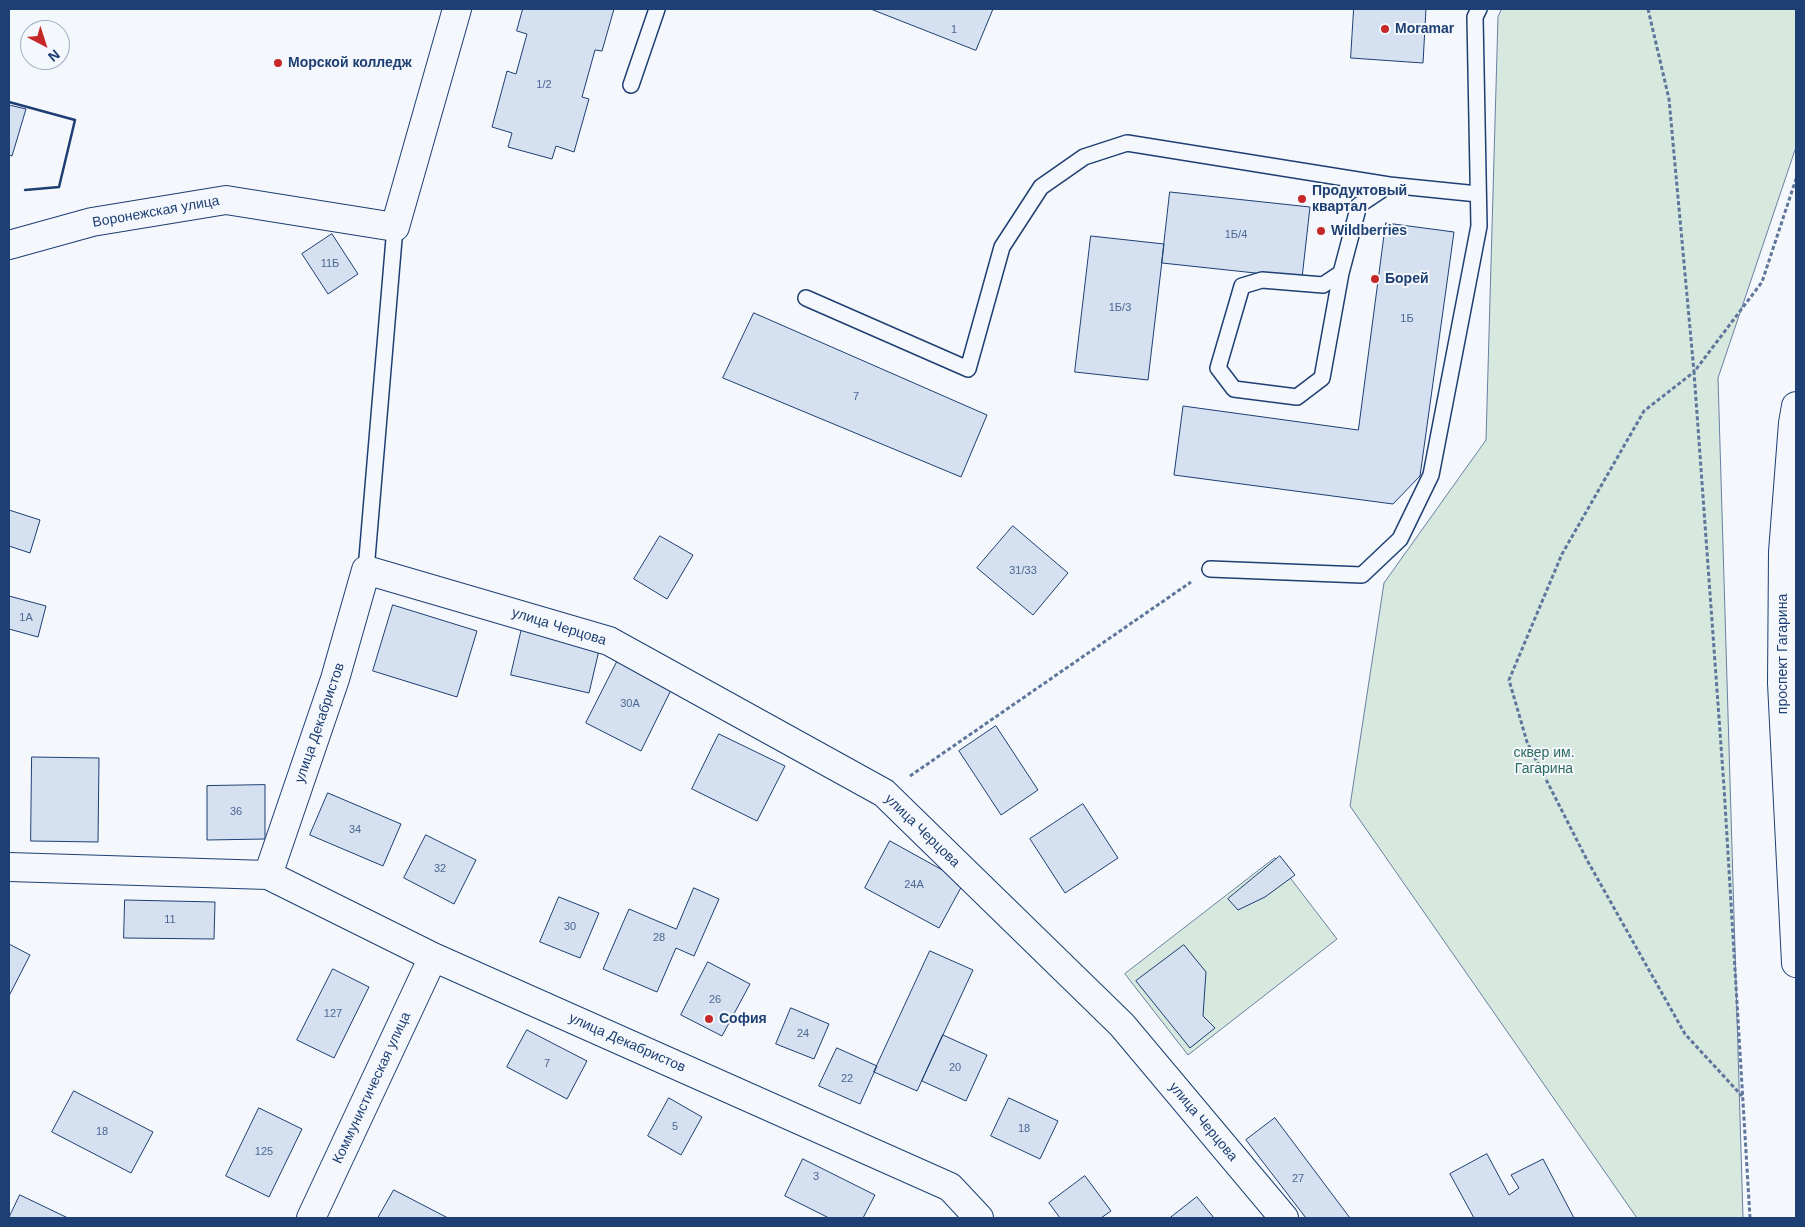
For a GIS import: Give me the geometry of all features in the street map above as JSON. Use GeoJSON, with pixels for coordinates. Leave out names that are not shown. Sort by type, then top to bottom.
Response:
{"type":"FeatureCollection","features":[{"type":"Feature","properties":{"kind":"street"},"geometry":{"type":"LineString","coordinates":[[394,227],[457,9]]}},
{"type":"Feature","properties":{"kind":"street","name":"Воронежская улица"},"geometry":{"type":"LineString","coordinates":[[9,245],[92,222],[226,200],[394,227]]}},
{"type":"Feature","properties":{"kind":"street","name":"проспект Гагарина"},"geometry":{"type":"LineString","coordinates":[[1796,406],[1793,422],[1783,552],[1782,683],[1796,963]]}},
{"type":"Feature","properties":{"kind":"street","name":"улица Черцова"},"geometry":{"type":"LineString","coordinates":[[366,570],[609,641],[884,793],[1122,1025],[1284,1218]]}},
{"type":"Feature","properties":{"kind":"street","name":"улица Декабристов"},"geometry":{"type":"LineString","coordinates":[[268,875],[335,680],[366,570]]}},
{"type":"Feature","properties":{"kind":"street","name":"улица Декабристов"},"geometry":{"type":"LineString","coordinates":[[9,866],[268,875],[433,957],[950,1187],[979,1218]]}},
{"type":"Feature","properties":{"kind":"street","name":"Коммунистическая улица"},"geometry":{"type":"LineString","coordinates":[[311,1218],[433,957]]}},
{"type":"Feature","properties":{"kind":"lane"},"geometry":{"type":"LineString","coordinates":[[631,85],[657,9]]}},
{"type":"Feature","properties":{"kind":"lane"},"geometry":{"type":"LineString","coordinates":[[1210,569],[1362,575],[1400,539],[1431,475],[1479,226],[1475,17],[1479,9]]}},
{"type":"Feature","properties":{"kind":"lane"},"geometry":{"type":"LineString","coordinates":[[806,298],[968,369],[1002,247],[1041,186],[1084,157],[1127,143],[1389,184],[1478,194]]}},
{"type":"Feature","properties":{"kind":"lane"},"geometry":{"type":"LineString","coordinates":[[1341,273],[1323,285],[1262,280],[1242,286],[1218,368],[1234,389],[1297,397],[1322,378],[1341,273],[1359,205],[1389,184]]}},
{"type":"Feature","properties":{"kind":"lane"},"geometry":{"type":"LineString","coordinates":[[366,570],[394,227]]}},
{"type":"Feature","properties":{"kind":"path"},"geometry":{"type":"LineString","coordinates":[[1648,9],[1669,99],[1694,372],[1724,787],[1750,1218]]}},
{"type":"Feature","properties":{"kind":"path"},"geometry":{"type":"LineString","coordinates":[[1742,1096],[1685,1034],[1592,869],[1527,742],[1510,680],[1562,554],[1644,411],[1694,372],[1762,282],[1796,179]]}},
{"type":"Feature","properties":{"kind":"path"},"geometry":{"type":"LineString","coordinates":[[884,793],[1210,569]]}},
{"type":"Feature","properties":{"kind":"green space","name":"сквер им. Гагарина"},"geometry":{"type":"Polygon","coordinates":[[[1502,9],[1796,9],[1796,147],[1718,378],[1743,1218],[1637,1218],[1350,806],[1384,583],[1486,440],[1498,17],[1502,9]]]}},
{"type":"Feature","properties":{"kind":"green space"},"geometry":{"type":"Polygon","coordinates":[[[1275,858],[1337,939],[1188,1055],[1125,974],[1275,858]]]}},
{"type":"Feature","properties":{"kind":"building"},"geometry":{"type":"Polygon","coordinates":[[[523,9],[614,9],[602,51],[595,50],[582,97],[589,99],[574,152],[556,146],[552,159],[508,147],[512,133],[492,127],[507,71],[516,74],[527,34],[517,31],[523,9]]]}},
{"type":"Feature","properties":{"kind":"building"},"geometry":{"type":"Polygon","coordinates":[[[871,9],[993,9],[976,50],[871,9]]]}},
{"type":"Feature","properties":{"kind":"building"},"geometry":{"type":"Polygon","coordinates":[[[1354,9],[1426,9],[1423,63],[1351,58],[1354,9]]]}},
{"type":"Feature","properties":{"kind":"building"},"geometry":{"type":"Polygon","coordinates":[[[9,105],[26,109],[12,156],[9,155],[9,105]]]}},
{"type":"Feature","properties":{"kind":"building"},"geometry":{"type":"Polygon","coordinates":[[[1170,192],[1310,207],[1302,278],[1162,263],[1170,192]]]}},
{"type":"Feature","properties":{"kind":"building"},"geometry":{"type":"Polygon","coordinates":[[[1386,223],[1454,232],[1420,476],[1393,504],[1174,475],[1183,406],[1358,430],[1386,223]]]}},
{"type":"Feature","properties":{"kind":"building"},"geometry":{"type":"Polygon","coordinates":[[[332,234],[358,274],[328,294],[302,254],[332,234]]]}},
{"type":"Feature","properties":{"kind":"building"},"geometry":{"type":"Polygon","coordinates":[[[1091,236],[1164,244],[1148,380],[1075,372],[1091,236]]]}},
{"type":"Feature","properties":{"kind":"building"},"geometry":{"type":"Polygon","coordinates":[[[754,313],[987,415],[961,477],[723,378],[754,313]]]}},
{"type":"Feature","properties":{"kind":"building"},"geometry":{"type":"Polygon","coordinates":[[[9,510],[40,520],[30,553],[9,546],[9,510]]]}},
{"type":"Feature","properties":{"kind":"building"},"geometry":{"type":"Polygon","coordinates":[[[1013,526],[1068,573],[1033,615],[977,568],[1013,526]]]}},
{"type":"Feature","properties":{"kind":"building"},"geometry":{"type":"Polygon","coordinates":[[[660,536],[693,555],[667,599],[634,579],[660,536]]]}},
{"type":"Feature","properties":{"kind":"building"},"geometry":{"type":"Polygon","coordinates":[[[9,596],[46,606],[38,637],[9,629],[9,596]]]}},
{"type":"Feature","properties":{"kind":"building"},"geometry":{"type":"Polygon","coordinates":[[[393,605],[477,631],[457,697],[373,671],[393,605]]]}},
{"type":"Feature","properties":{"kind":"building"},"geometry":{"type":"Polygon","coordinates":[[[522,628],[600,646],[589,693],[511,675],[522,628]]]}},
{"type":"Feature","properties":{"kind":"building"},"geometry":{"type":"Polygon","coordinates":[[[619,658],[673,686],[641,751],[586,723],[619,658]]]}},
{"type":"Feature","properties":{"kind":"building"},"geometry":{"type":"Polygon","coordinates":[[[996,726],[1038,790],[1001,815],[959,751],[996,726]]]}},
{"type":"Feature","properties":{"kind":"building"},"geometry":{"type":"Polygon","coordinates":[[[719,734],[785,766],[757,821],[692,789],[719,734]]]}},
{"type":"Feature","properties":{"kind":"building"},"geometry":{"type":"Polygon","coordinates":[[[32,757],[99,758],[98,842],[31,841],[32,757]]]}},
{"type":"Feature","properties":{"kind":"building"},"geometry":{"type":"Polygon","coordinates":[[[265,785],[265,839],[207,840],[207,786],[265,785]]]}},
{"type":"Feature","properties":{"kind":"building"},"geometry":{"type":"Polygon","coordinates":[[[328,793],[401,824],[383,866],[310,835],[328,793]]]}},
{"type":"Feature","properties":{"kind":"building"},"geometry":{"type":"Polygon","coordinates":[[[1083,804],[1118,858],[1065,893],[1030,839],[1083,804]]]}},
{"type":"Feature","properties":{"kind":"building"},"geometry":{"type":"Polygon","coordinates":[[[426,835],[476,860],[454,904],[404,878],[426,835]]]}},
{"type":"Feature","properties":{"kind":"building"},"geometry":{"type":"Polygon","coordinates":[[[890,841],[964,882],[939,928],[865,888],[890,841]]]}},
{"type":"Feature","properties":{"kind":"building"},"geometry":{"type":"Polygon","coordinates":[[[1280,856],[1295,875],[1265,897],[1238,910],[1228,899],[1280,856]]]}},
{"type":"Feature","properties":{"kind":"building"},"geometry":{"type":"Polygon","coordinates":[[[694,888],[719,899],[694,956],[676,948],[657,992],[603,969],[629,909],[676,929],[694,888]]]}},
{"type":"Feature","properties":{"kind":"building"},"geometry":{"type":"Polygon","coordinates":[[[559,897],[599,913],[580,958],[540,942],[559,897]]]}},
{"type":"Feature","properties":{"kind":"building"},"geometry":{"type":"Polygon","coordinates":[[[125,900],[215,902],[214,939],[124,938],[125,900]]]}},
{"type":"Feature","properties":{"kind":"building"},"geometry":{"type":"Polygon","coordinates":[[[9,944],[30,955],[9,996],[9,944]]]}},
{"type":"Feature","properties":{"kind":"building"},"geometry":{"type":"Polygon","coordinates":[[[1184,945],[1206,972],[1203,1016],[1215,1028],[1190,1048],[1136,981],[1184,945]]]}},
{"type":"Feature","properties":{"kind":"building"},"geometry":{"type":"Polygon","coordinates":[[[930,951],[973,970],[917,1091],[874,1072],[930,951]]]}},
{"type":"Feature","properties":{"kind":"building"},"geometry":{"type":"Polygon","coordinates":[[[708,962],[750,984],[722,1036],[681,1015],[708,962]]]}},
{"type":"Feature","properties":{"kind":"building"},"geometry":{"type":"Polygon","coordinates":[[[333,969],[369,987],[334,1058],[297,1040],[333,969]]]}},
{"type":"Feature","properties":{"kind":"building"},"geometry":{"type":"Polygon","coordinates":[[[791,1008],[829,1024],[814,1059],[776,1044],[791,1008]]]}},
{"type":"Feature","properties":{"kind":"building"},"geometry":{"type":"Polygon","coordinates":[[[527,1030],[587,1061],[567,1099],[507,1067],[527,1030]]]}},
{"type":"Feature","properties":{"kind":"building"},"geometry":{"type":"Polygon","coordinates":[[[943,1035],[987,1055],[966,1101],[922,1081],[943,1035]]]}},
{"type":"Feature","properties":{"kind":"building"},"geometry":{"type":"Polygon","coordinates":[[[837,1048],[877,1066],[860,1104],[819,1086],[837,1048]]]}},
{"type":"Feature","properties":{"kind":"building"},"geometry":{"type":"Polygon","coordinates":[[[74,1091],[153,1132],[131,1173],[52,1132],[74,1091]]]}},
{"type":"Feature","properties":{"kind":"building"},"geometry":{"type":"Polygon","coordinates":[[[669,1098],[702,1117],[681,1155],[648,1136],[669,1098]]]}},
{"type":"Feature","properties":{"kind":"building"},"geometry":{"type":"Polygon","coordinates":[[[1009,1098],[1058,1121],[1040,1159],[991,1136],[1009,1098]]]}},
{"type":"Feature","properties":{"kind":"building"},"geometry":{"type":"Polygon","coordinates":[[[259,1108],[302,1129],[269,1197],[226,1176],[259,1108]]]}},
{"type":"Feature","properties":{"kind":"building"},"geometry":{"type":"Polygon","coordinates":[[[1275,1118],[1350,1218],[1306,1218],[1246,1140],[1275,1118]]]}},
{"type":"Feature","properties":{"kind":"building"},"geometry":{"type":"Polygon","coordinates":[[[1487,1154],[1509,1195],[1519,1188],[1511,1175],[1543,1159],[1574,1218],[1474,1218],[1450,1174],[1487,1154]]]}},
{"type":"Feature","properties":{"kind":"building"},"geometry":{"type":"Polygon","coordinates":[[[803,1159],[875,1195],[863,1218],[829,1218],[785,1196],[803,1159]]]}},
{"type":"Feature","properties":{"kind":"building"},"geometry":{"type":"Polygon","coordinates":[[[1085,1176],[1111,1211],[1101,1218],[1060,1218],[1049,1203],[1085,1176]]]}},
{"type":"Feature","properties":{"kind":"building"},"geometry":{"type":"Polygon","coordinates":[[[394,1190],[448,1218],[378,1218],[394,1190]]]}},
{"type":"Feature","properties":{"kind":"building"},"geometry":{"type":"Polygon","coordinates":[[[20,1195],[68,1218],[9,1218],[20,1195]]]}},
{"type":"Feature","properties":{"kind":"building"},"geometry":{"type":"Polygon","coordinates":[[[1197,1197],[1214,1218],[1170,1218],[1197,1197]]]}},
{"type":"Feature","properties":{"kind":"wall"},"geometry":{"type":"LineString","coordinates":[[9,102],[75,120],[59,187],[25,190]]}},
{"type":"Feature","properties":{"kind":"place","name":"Moramar"},"geometry":{"type":"Point","coordinates":[1385,29]}},
{"type":"Feature","properties":{"kind":"place","name":"Морской колледж"},"geometry":{"type":"Point","coordinates":[278,63]}},
{"type":"Feature","properties":{"kind":"place","name":"Продуктовый квартал"},"geometry":{"type":"Point","coordinates":[1302,199]}},
{"type":"Feature","properties":{"kind":"place","name":"Wildberries"},"geometry":{"type":"Point","coordinates":[1321,231]}},
{"type":"Feature","properties":{"kind":"place","name":"Борей"},"geometry":{"type":"Point","coordinates":[1375,279]}},
{"type":"Feature","properties":{"kind":"place","name":"София"},"geometry":{"type":"Point","coordinates":[709,1019]}}]}
